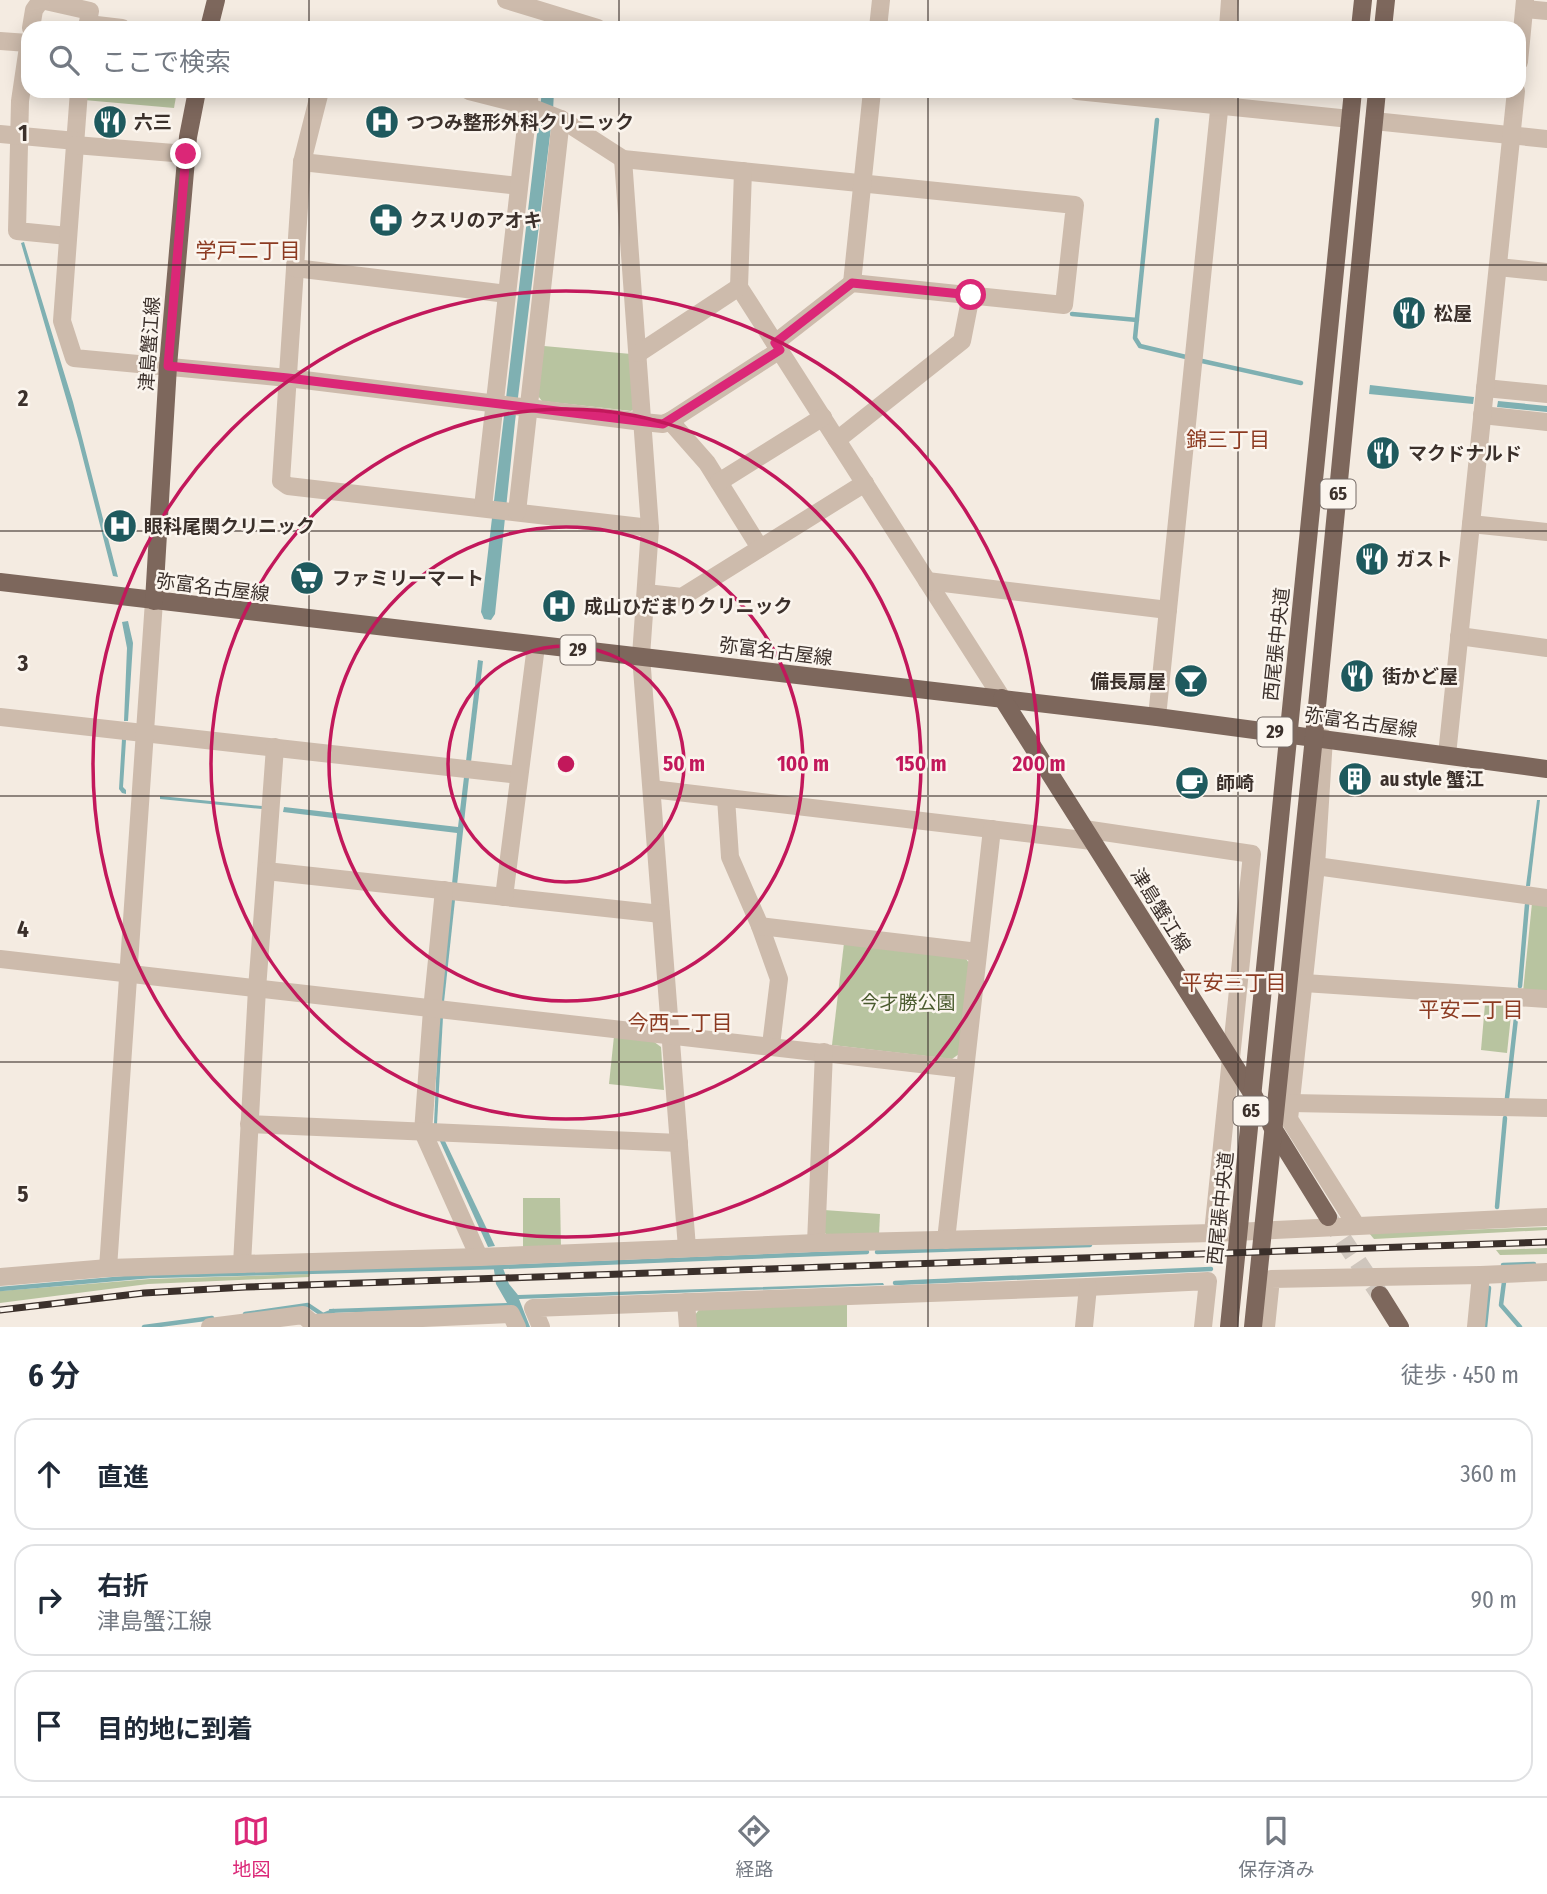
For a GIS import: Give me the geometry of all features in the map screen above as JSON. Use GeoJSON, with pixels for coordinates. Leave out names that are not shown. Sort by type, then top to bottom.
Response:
{"type":"FeatureCollection","features":[{"type":"Feature","properties":{"kind":"main road"},"geometry":{"type":"LineString","coordinates":[[211,21],[216,0]]}},
{"type":"Feature","properties":{"kind":"main road"},"geometry":{"type":"LineString","coordinates":[[1361,21],[1363,0]]}},
{"type":"Feature","properties":{"kind":"main road"},"geometry":{"type":"LineString","coordinates":[[1384,21],[1386,0]]}},
{"type":"Feature","properties":{"kind":"main road","name":"津島蟹江線"},"geometry":{"type":"LineString","coordinates":[[154,601],[168,366],[186,154],[196,98]]}},
{"type":"Feature","properties":{"kind":"main road","name":"西尾張中央道"},"geometry":{"type":"LineString","coordinates":[[1229,1327],[1352,98]]}},
{"type":"Feature","properties":{"kind":"main road","name":"65"},"geometry":{"type":"LineString","coordinates":[[1253,1327],[1296,897],[1319,738],[1376,98]]}},
{"type":"Feature","properties":{"kind":"main road","name":"弥富名古屋線"},"geometry":{"type":"LineString","coordinates":[[0,582],[1002,698],[1288,733],[1547,769]]}},
{"type":"Feature","properties":{"kind":"main road","name":"津島蟹江線"},"geometry":{"type":"LineString","coordinates":[[1002,698],[1328,1217]]}},
{"type":"Feature","properties":{"kind":"main road"},"geometry":{"type":"LineString","coordinates":[[1380,1295],[1400,1327]]}},
{"type":"Feature","properties":{"kind":"street"},"geometry":{"type":"LineString","coordinates":[[32,21],[34,10],[41,0],[90,11],[89,21]]}},
{"type":"Feature","properties":{"kind":"street"},"geometry":{"type":"LineString","coordinates":[[506,0],[575,21]]}},
{"type":"Feature","properties":{"kind":"street"},"geometry":{"type":"LineString","coordinates":[[879,21],[881,0]]}},
{"type":"Feature","properties":{"kind":"street"},"geometry":{"type":"LineString","coordinates":[[1228,21],[1230,0]]}},
{"type":"Feature","properties":{"kind":"street"},"geometry":{"type":"LineString","coordinates":[[1525,4],[1547,11]]}},
{"type":"Feature","properties":{"kind":"street"},"geometry":{"type":"LineString","coordinates":[[0,41],[21,44]]}},
{"type":"Feature","properties":{"kind":"street"},"geometry":{"type":"LineString","coordinates":[[21,94],[17,231],[68,236]]}},
{"type":"Feature","properties":{"kind":"street"},"geometry":{"type":"LineString","coordinates":[[78,98],[62,321],[74,358],[288,378],[663,424],[778,346],[852,283],[871,98]]}},
{"type":"Feature","properties":{"kind":"street"},"geometry":{"type":"LineString","coordinates":[[318,98],[302,162],[281,481],[288,485],[650,528]]}},
{"type":"Feature","properties":{"kind":"street"},"geometry":{"type":"LineString","coordinates":[[508,98],[531,102],[623,159],[1075,205],[1064,305],[852,283]]}},
{"type":"Feature","properties":{"kind":"street"},"geometry":{"type":"LineString","coordinates":[[1202,98],[1350,119]]}},
{"type":"Feature","properties":{"kind":"street"},"geometry":{"type":"LineString","coordinates":[[1447,755],[1515,98]]}},
{"type":"Feature","properties":{"kind":"street"},"geometry":{"type":"LineString","coordinates":[[1157,717],[1220,99]]}},
{"type":"Feature","properties":{"kind":"street"},"geometry":{"type":"LineString","coordinates":[[514,512],[507,294],[531,102]]}},
{"type":"Feature","properties":{"kind":"street"},"geometry":{"type":"LineString","coordinates":[[487,508],[512,407],[557,117]]}},
{"type":"Feature","properties":{"kind":"street"},"geometry":{"type":"LineString","coordinates":[[1374,121],[1547,139]]}},
{"type":"Feature","properties":{"kind":"street"},"geometry":{"type":"LineString","coordinates":[[0,134],[186,154]]}},
{"type":"Feature","properties":{"kind":"street"},"geometry":{"type":"LineString","coordinates":[[623,159],[650,528],[641,656],[687,1248]]}},
{"type":"Feature","properties":{"kind":"street"},"geometry":{"type":"LineString","coordinates":[[302,162],[519,186]]}},
{"type":"Feature","properties":{"kind":"street"},"geometry":{"type":"LineString","coordinates":[[743,171],[740,287],[1002,698]]}},
{"type":"Feature","properties":{"kind":"street"},"geometry":{"type":"LineString","coordinates":[[1498,267],[1547,272]]}},
{"type":"Feature","properties":{"kind":"street"},"geometry":{"type":"LineString","coordinates":[[295,268],[507,294]]}},
{"type":"Feature","properties":{"kind":"street"},"geometry":{"type":"LineString","coordinates":[[639,354],[740,287]]}},
{"type":"Feature","properties":{"kind":"street"},"geometry":{"type":"LineString","coordinates":[[837,440],[962,341],[971,295]]}},
{"type":"Feature","properties":{"kind":"street"},"geometry":{"type":"LineString","coordinates":[[1485,387],[1547,394]]}},
{"type":"Feature","properties":{"kind":"street"},"geometry":{"type":"LineString","coordinates":[[1482,415],[1547,422]]}},
{"type":"Feature","properties":{"kind":"street"},"geometry":{"type":"LineString","coordinates":[[719,482],[823,417]]}},
{"type":"Feature","properties":{"kind":"street"},"geometry":{"type":"LineString","coordinates":[[670,421],[707,463],[760,548]]}},
{"type":"Feature","properties":{"kind":"street"},"geometry":{"type":"LineString","coordinates":[[646,593],[682,597],[865,483]]}},
{"type":"Feature","properties":{"kind":"street"},"geometry":{"type":"LineString","coordinates":[[1471,524],[1547,532]]}},
{"type":"Feature","properties":{"kind":"street"},"geometry":{"type":"LineString","coordinates":[[927,581],[1168,610]]}},
{"type":"Feature","properties":{"kind":"street"},"geometry":{"type":"LineString","coordinates":[[108,1268],[154,601]]}},
{"type":"Feature","properties":{"kind":"street"},"geometry":{"type":"LineString","coordinates":[[1459,636],[1547,648]]}},
{"type":"Feature","properties":{"kind":"street"},"geometry":{"type":"LineString","coordinates":[[504,897],[536,646]]}},
{"type":"Feature","properties":{"kind":"street"},"geometry":{"type":"LineString","coordinates":[[0,717],[519,775]]}},
{"type":"Feature","properties":{"kind":"street"},"geometry":{"type":"LineString","coordinates":[[1319,738],[1316,866],[1289,1119],[1356,1225]]}},
{"type":"Feature","properties":{"kind":"street"},"geometry":{"type":"LineString","coordinates":[[242,1264],[257,989],[275,747]]}},
{"type":"Feature","properties":{"kind":"street"},"geometry":{"type":"LineString","coordinates":[[652,789],[992,829],[1088,835],[1252,854],[1213,1233]]}},
{"type":"Feature","properties":{"kind":"street"},"geometry":{"type":"LineString","coordinates":[[726,797],[730,857],[760,926],[779,979],[771,1045]]}},
{"type":"Feature","properties":{"kind":"street"},"geometry":{"type":"LineString","coordinates":[[946,1240],[992,829]]}},
{"type":"Feature","properties":{"kind":"street"},"geometry":{"type":"LineString","coordinates":[[1316,866],[1547,898]]}},
{"type":"Feature","properties":{"kind":"street"},"geometry":{"type":"LineString","coordinates":[[266,871],[661,914]]}},
{"type":"Feature","properties":{"kind":"street"},"geometry":{"type":"LineString","coordinates":[[444,890],[423,1132],[479,1257]]}},
{"type":"Feature","properties":{"kind":"street"},"geometry":{"type":"LineString","coordinates":[[760,926],[978,952]]}},
{"type":"Feature","properties":{"kind":"street"},"geometry":{"type":"LineString","coordinates":[[0,959],[130,976],[771,1045],[964,1069]]}},
{"type":"Feature","properties":{"kind":"street"},"geometry":{"type":"LineString","coordinates":[[1304,983],[1547,999]]}},
{"type":"Feature","properties":{"kind":"street"},"geometry":{"type":"LineString","coordinates":[[817,1243],[824,1052]]}},
{"type":"Feature","properties":{"kind":"street"},"geometry":{"type":"LineString","coordinates":[[1291,1102],[1547,1108]]}},
{"type":"Feature","properties":{"kind":"street"},"geometry":{"type":"LineString","coordinates":[[249,1124],[678,1143]]}},
{"type":"Feature","properties":{"kind":"street"},"geometry":{"type":"LineString","coordinates":[[0,1277],[108,1268],[817,1243],[1213,1233],[1547,1217]]}},
{"type":"Feature","properties":{"kind":"street"},"geometry":{"type":"LineString","coordinates":[[1266,1327],[1271,1279],[1547,1272]]}},
{"type":"Feature","properties":{"kind":"street"},"geometry":{"type":"LineString","coordinates":[[1476,1327],[1480,1275]]}},
{"type":"Feature","properties":{"kind":"street"},"geometry":{"type":"LineString","coordinates":[[541,1327],[533,1308],[1208,1281],[1203,1327]]}},
{"type":"Feature","properties":{"kind":"street"},"geometry":{"type":"LineString","coordinates":[[1084,1327],[1088,1287]]}},
{"type":"Feature","properties":{"kind":"street"},"geometry":{"type":"LineString","coordinates":[[686,1302],[688,1327]]}},
{"type":"Feature","properties":{"kind":"street"},"geometry":{"type":"LineString","coordinates":[[210,1327],[303,1315],[312,1325],[512,1314],[517,1327]]}},
{"type":"Feature","properties":{"kind":"green space"},"geometry":{"type":"Polygon","coordinates":[[[84,98],[176,98],[174,108],[84,98]]]}},
{"type":"Feature","properties":{"kind":"green space"},"geometry":{"type":"Polygon","coordinates":[[[544,346],[631,354],[637,407],[631,411],[542,401],[538,396],[544,346]]]}},
{"type":"Feature","properties":{"kind":"green space"},"geometry":{"type":"Polygon","coordinates":[[[1532,903],[1547,905],[1547,994],[1523,992],[1532,903]]]}},
{"type":"Feature","properties":{"kind":"green space","name":"今才勝公園"},"geometry":{"type":"Polygon","coordinates":[[[844,943],[964,956],[969,963],[959,1054],[952,1059],[832,1045],[844,943]]]}},
{"type":"Feature","properties":{"kind":"green space"},"geometry":{"type":"Polygon","coordinates":[[[1485,1004],[1512,1006],[1507,1053],[1481,1050],[1485,1004]]]}},
{"type":"Feature","properties":{"kind":"green space"},"geometry":{"type":"Polygon","coordinates":[[[614,1036],[653,1041],[661,1047],[664,1090],[609,1084],[614,1036]]]}},
{"type":"Feature","properties":{"kind":"green space"},"geometry":{"type":"Polygon","coordinates":[[[523,1198],[560,1198],[561,1247],[523,1248],[523,1198]]]}},
{"type":"Feature","properties":{"kind":"green space"},"geometry":{"type":"Polygon","coordinates":[[[824,1210],[880,1214],[879,1235],[831,1237],[823,1232],[824,1210]]]}},
{"type":"Feature","properties":{"kind":"green space"},"geometry":{"type":"Polygon","coordinates":[[[1547,1227],[1547,1230],[1374,1239],[1369,1233],[1547,1227]]]}},
{"type":"Feature","properties":{"kind":"green space"},"geometry":{"type":"Polygon","coordinates":[[[1547,1248],[1547,1254],[1500,1255],[1496,1250],[1547,1248]]]}},
{"type":"Feature","properties":{"kind":"green space"},"geometry":{"type":"Polygon","coordinates":[[[310,1274],[309,1277],[148,1284],[0,1303],[0,1291],[150,1279],[310,1274]]]}},
{"type":"Feature","properties":{"kind":"green space"},"geometry":{"type":"Polygon","coordinates":[[[847,1303],[847,1327],[696,1327],[695,1315],[701,1307],[847,1303]]]}},
{"type":"Feature","properties":{"kind":"water"},"geometry":{"type":"Polygon","coordinates":[[[541,98],[554,98],[495,614],[491,620],[484,619],[481,612],[541,98]]]}},
{"type":"Feature","properties":{"kind":"water"},"geometry":{"type":"Polygon","coordinates":[[[24,242],[73,402],[118,577],[113,576],[78,439],[21,243],[24,242]]]}},
{"type":"Feature","properties":{"kind":"water"},"geometry":{"type":"Polygon","coordinates":[[[1370,385],[1474,397],[1473,404],[1369,394],[1370,385]]]}},
{"type":"Feature","properties":{"kind":"water"},"geometry":{"type":"Polygon","coordinates":[[[1498,401],[1547,406],[1547,412],[1497,407],[1498,401]]]}},
{"type":"Feature","properties":{"kind":"water"},"geometry":{"type":"Polygon","coordinates":[[[128,621],[133,643],[128,721],[124,721],[127,648],[122,622],[128,621]]]}},
{"type":"Feature","properties":{"kind":"water"},"geometry":{"type":"Polygon","coordinates":[[[478,660],[483,661],[471,762],[466,761],[478,660]]]}},
{"type":"Feature","properties":{"kind":"water"},"geometry":{"type":"Polygon","coordinates":[[[122,739],[126,740],[123,787],[126,794],[119,789],[122,739]]]}},
{"type":"Feature","properties":{"kind":"water"},"geometry":{"type":"Polygon","coordinates":[[[464,777],[469,778],[457,885],[452,884],[457,833],[283,812],[284,807],[458,827],[464,777]]]}},
{"type":"Feature","properties":{"kind":"water"},"geometry":{"type":"Polygon","coordinates":[[[160,796],[262,806],[262,809],[160,799],[160,796]]]}},
{"type":"Feature","properties":{"kind":"water"},"geometry":{"type":"Polygon","coordinates":[[[1537,800],[1540,800],[1530,886],[1526,886],[1537,800]]]}},
{"type":"Feature","properties":{"kind":"water"},"geometry":{"type":"Polygon","coordinates":[[[451,900],[455,900],[444,1002],[440,1002],[451,900]]]}},
{"type":"Feature","properties":{"kind":"water"},"geometry":{"type":"Polygon","coordinates":[[[439,1017],[443,1017],[437,1124],[434,1124],[439,1017]]]}},
{"type":"Feature","properties":{"kind":"water"},"geometry":{"type":"Polygon","coordinates":[[[439,1139],[444,1139],[495,1246],[488,1247],[439,1139]]]}},
{"type":"Feature","properties":{"kind":"water"},"geometry":{"type":"Polygon","coordinates":[[[493,1263],[501,1263],[509,1284],[518,1295],[884,1285],[519,1299],[530,1327],[523,1327],[514,1307],[330,1313],[329,1309],[507,1303],[496,1284],[493,1263]]]}},
{"type":"Feature","properties":{"kind":"waterway"},"geometry":{"type":"LineString","coordinates":[[1157,120],[1135,338],[1140,346],[1186,357]]}},
{"type":"Feature","properties":{"kind":"waterway"},"geometry":{"type":"LineString","coordinates":[[1072,314],[1137,320]]}},
{"type":"Feature","properties":{"kind":"waterway"},"geometry":{"type":"LineString","coordinates":[[1202,361],[1301,383]]}},
{"type":"Feature","properties":{"kind":"waterway"},"geometry":{"type":"LineString","coordinates":[[1520,986],[1527,905]]}},
{"type":"Feature","properties":{"kind":"waterway"},"geometry":{"type":"LineString","coordinates":[[1507,1098],[1517,1009]]}},
{"type":"Feature","properties":{"kind":"waterway"},"geometry":{"type":"LineString","coordinates":[[1497,1207],[1505,1118]]}},
{"type":"Feature","properties":{"kind":"waterway"},"geometry":{"type":"LineString","coordinates":[[877,1252],[1090,1245]]}},
{"type":"Feature","properties":{"kind":"waterway"},"geometry":{"type":"LineString","coordinates":[[0,1289],[150,1276],[499,1267],[867,1252]]}},
{"type":"Feature","properties":{"kind":"waterway"},"geometry":{"type":"LineString","coordinates":[[1503,1265],[1534,1264]]}},
{"type":"Feature","properties":{"kind":"waterway"},"geometry":{"type":"LineString","coordinates":[[895,1283],[1211,1269]]}},
{"type":"Feature","properties":{"kind":"waterway"},"geometry":{"type":"LineString","coordinates":[[1504,1282],[1501,1305],[1520,1327]]}},
{"type":"Feature","properties":{"kind":"waterway"},"geometry":{"type":"LineString","coordinates":[[1485,1327],[1489,1288]]}},
{"type":"Feature","properties":{"kind":"waterway"},"geometry":{"type":"LineString","coordinates":[[245,1314],[308,1305],[323,1315],[333,1311]]}},
{"type":"Feature","properties":{"kind":"waterway"},"geometry":{"type":"LineString","coordinates":[[144,1327],[212,1318]]}},
{"type":"Feature","properties":{"kind":"tunnel"},"geometry":{"type":"LineString","coordinates":[[1328,1217],[1380,1295]]}},
{"type":"Feature","properties":{"kind":"railway"},"geometry":{"type":"LineString","coordinates":[[0,1310],[144,1293],[246,1287],[1547,1242]]}},
{"type":"Feature","properties":{"kind":"place","name":"六三"},"geometry":{"type":"Point","coordinates":[110,122]}},
{"type":"Feature","properties":{"kind":"place","name":"つつみ整形外科クリニック"},"geometry":{"type":"Point","coordinates":[382,122]}},
{"type":"Feature","properties":{"kind":"place","name":"クスリのアオキ"},"geometry":{"type":"Point","coordinates":[386,220]}},
{"type":"Feature","properties":{"kind":"place","name":"松屋"},"geometry":{"type":"Point","coordinates":[1409,313]}},
{"type":"Feature","properties":{"kind":"place","name":"マクドナルド"},"geometry":{"type":"Point","coordinates":[1383,453]}},
{"type":"Feature","properties":{"kind":"place","name":"眼科尾関クリニック"},"geometry":{"type":"Point","coordinates":[120,526]}},
{"type":"Feature","properties":{"kind":"place","name":"ガスト"},"geometry":{"type":"Point","coordinates":[1372,559]}},
{"type":"Feature","properties":{"kind":"place","name":"ファミリーマート"},"geometry":{"type":"Point","coordinates":[307,578]}},
{"type":"Feature","properties":{"kind":"place","name":"成山ひだまりクリニック"},"geometry":{"type":"Point","coordinates":[559,606]}},
{"type":"Feature","properties":{"kind":"place","name":"街かど屋"},"geometry":{"type":"Point","coordinates":[1357,676]}},
{"type":"Feature","properties":{"kind":"place","name":"備長扇屋"},"geometry":{"type":"Point","coordinates":[1191,681]}},
{"type":"Feature","properties":{"kind":"place","name":"au style 蟹江"},"geometry":{"type":"Point","coordinates":[1355,779]}},
{"type":"Feature","properties":{"kind":"place","name":"師崎"},"geometry":{"type":"Point","coordinates":[1192,783]}},
{"type":"Feature","properties":{"kind":"district","name":"学戸二丁目"},"geometry":{"type":"Point","coordinates":[248,251]}},
{"type":"Feature","properties":{"kind":"district","name":"錦三丁目"},"geometry":{"type":"Point","coordinates":[1228,440]}},
{"type":"Feature","properties":{"kind":"district","name":"平安三丁目"},"geometry":{"type":"Point","coordinates":[1234,983]}},
{"type":"Feature","properties":{"kind":"district","name":"平安二丁目"},"geometry":{"type":"Point","coordinates":[1471,1010]}},
{"type":"Feature","properties":{"kind":"district","name":"今西二丁目"},"geometry":{"type":"Point","coordinates":[680,1023]}},
{"type":"Feature","properties":{"kind":"route"},"geometry":{"type":"LineString","coordinates":[[186,154],[168,366],[663,424],[780,350],[775,343],[852,283],[971,295]]}}]}
